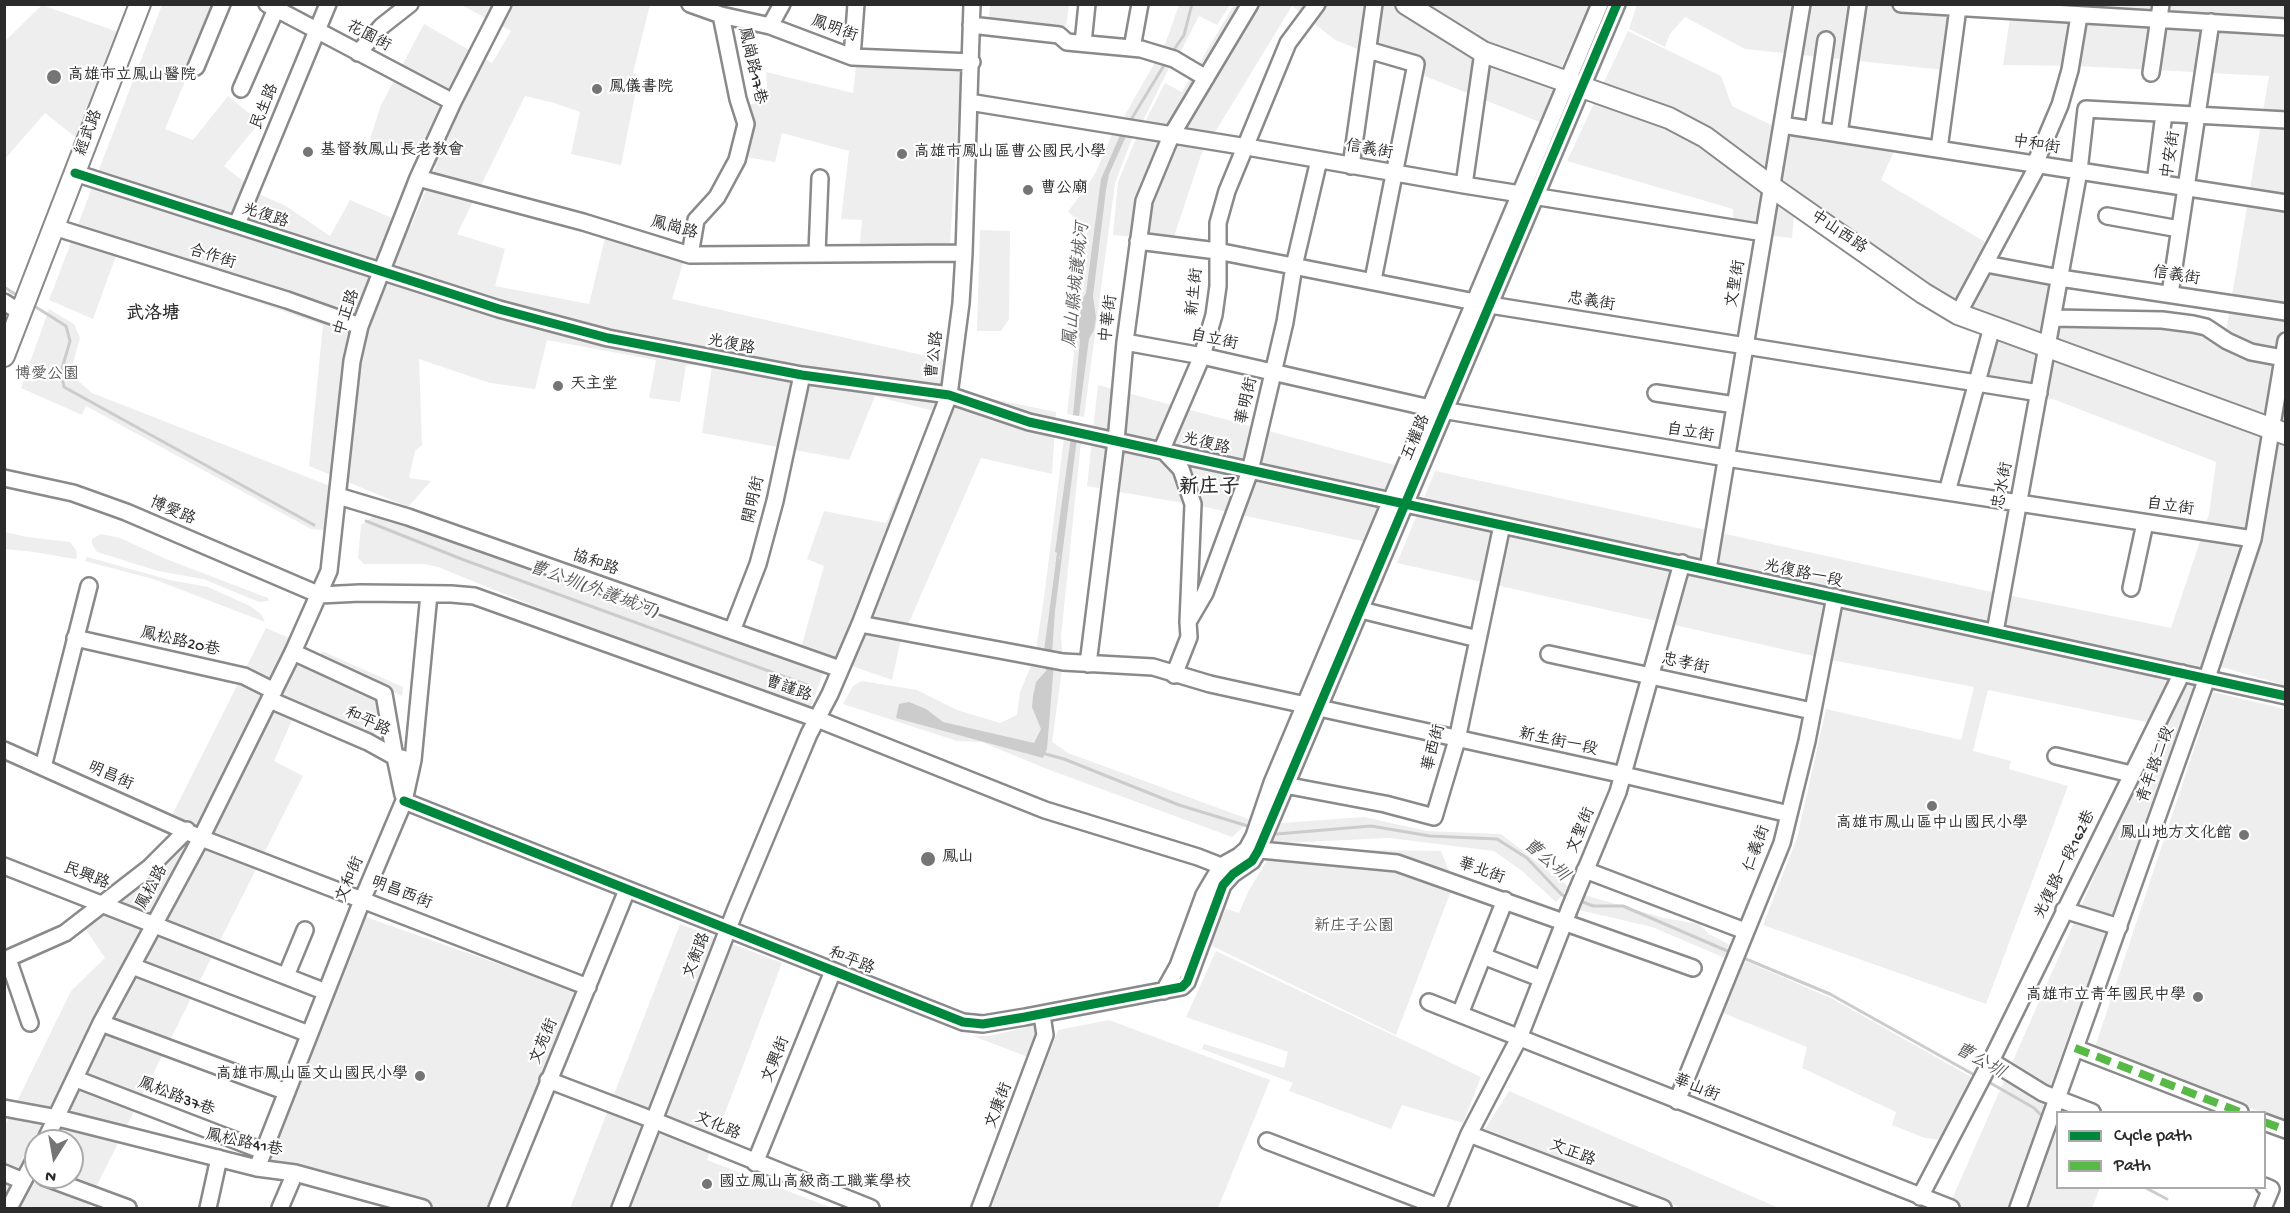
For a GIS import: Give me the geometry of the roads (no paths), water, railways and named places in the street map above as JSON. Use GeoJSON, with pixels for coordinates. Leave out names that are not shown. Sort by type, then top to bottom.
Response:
{"type":"FeatureCollection","features":[{"type":"Feature","properties":{"kind":"main road","name":"經武路"},"geometry":{"type":"LineString","coordinates":[[4,356],[19,304],[54,227],[140,4]]}},
{"type":"Feature","properties":{"kind":"main road","name":"中山西路"},"geometry":{"type":"LineString","coordinates":[[1406,4],[1483,52],[1670,118],[1705,137],[1923,293],[1959,314],[2279,432]]}},
{"type":"Feature","properties":{"kind":"street"},"geometry":{"type":"LineString","coordinates":[[196,67],[222,4]]}},
{"type":"Feature","properties":{"kind":"street","name":"民生路"},"geometry":{"type":"LineString","coordinates":[[237,224],[328,4]]}},
{"type":"Feature","properties":{"kind":"street"},"geometry":{"type":"LineString","coordinates":[[358,53],[382,26],[410,4]]}},
{"type":"Feature","properties":{"kind":"street","name":"中正路"},"geometry":{"type":"LineString","coordinates":[[293,652],[329,571],[352,361],[360,326],[418,178],[453,102],[503,4]]}},
{"type":"Feature","properties":{"kind":"street","name":"鳳明街"},"geometry":{"type":"LineString","coordinates":[[690,4],[721,15],[770,26],[852,57],[972,62]]}},
{"type":"Feature","properties":{"kind":"street"},"geometry":{"type":"LineString","coordinates":[[770,26],[782,4]]}},
{"type":"Feature","properties":{"kind":"street"},"geometry":{"type":"LineString","coordinates":[[852,57],[856,4]]}},
{"type":"Feature","properties":{"kind":"street","name":"曹公路"},"geometry":{"type":"LineString","coordinates":[[817,719],[860,624],[950,395],[961,303],[964,253],[972,62],[972,4]]}},
{"type":"Feature","properties":{"kind":"street"},"geometry":{"type":"LineString","coordinates":[[1083,43],[1087,4]]}},
{"type":"Feature","properties":{"kind":"street"},"geometry":{"type":"LineString","coordinates":[[1132,48],[1140,4]]}},
{"type":"Feature","properties":{"kind":"street","name":"中華街"},"geometry":{"type":"LineString","coordinates":[[1088,664],[1116,441],[1125,342],[1144,201],[1171,136],[1250,4]]}},
{"type":"Feature","properties":{"kind":"street","name":"新生街"},"geometry":{"type":"LineString","coordinates":[[1162,449],[1202,356],[1214,315],[1218,286],[1218,223],[1227,191],[1288,43],[1317,4]]}},
{"type":"Feature","properties":{"kind":"street"},"geometry":{"type":"LineString","coordinates":[[1352,166],[1374,4]]}},
{"type":"Feature","properties":{"kind":"street","name":"五權路"},"geometry":{"type":"LineString","coordinates":[[1482,303],[1536,197],[1600,4]]}},
{"type":"Feature","properties":{"kind":"street","name":"五權路"},"geometry":{"type":"LineString","coordinates":[[1227,870],[1252,861],[1254,846],[1266,819],[1280,796],[1279,784],[1482,303],[1520,194],[1617,4]]}},
{"type":"Feature","properties":{"kind":"street","name":"文聖街"},"geometry":{"type":"LineString","coordinates":[[1708,569],[1802,4]]}},
{"type":"Feature","properties":{"kind":"street"},"geometry":{"type":"LineString","coordinates":[[1839,134],[1858,4]]}},
{"type":"Feature","properties":{"kind":"street"},"geometry":{"type":"LineString","coordinates":[[1901,4],[2079,16],[2160,12],[2211,22],[2286,27]]}},
{"type":"Feature","properties":{"kind":"street"},"geometry":{"type":"LineString","coordinates":[[241,89],[272,7]]}},
{"type":"Feature","properties":{"kind":"street","name":"花園街"},"geometry":{"type":"LineString","coordinates":[[272,7],[453,102]]}},
{"type":"Feature","properties":{"kind":"street"},"geometry":{"type":"LineString","coordinates":[[1939,149],[1958,8]]}},
{"type":"Feature","properties":{"kind":"street"},"geometry":{"type":"LineString","coordinates":[[2151,73],[2160,12]]}},
{"type":"Feature","properties":{"kind":"street","name":"鳳崗路17巷"},"geometry":{"type":"LineString","coordinates":[[690,255],[696,220],[717,197],[737,160],[746,124],[738,99],[721,15]]}},
{"type":"Feature","properties":{"kind":"street"},"geometry":{"type":"LineString","coordinates":[[1959,314],[2037,165],[2060,105],[2070,70],[2079,16]]}},
{"type":"Feature","properties":{"kind":"street","name":"中安街"},"geometry":{"type":"LineString","coordinates":[[2170,294],[2211,22]]}},
{"type":"Feature","properties":{"kind":"street"},"geometry":{"type":"LineString","coordinates":[[971,25],[1059,35],[1066,42],[1132,48],[1169,57],[1206,78]]}},
{"type":"Feature","properties":{"kind":"street"},"geometry":{"type":"LineString","coordinates":[[1813,130],[1826,40]]}},
{"type":"Feature","properties":{"kind":"street"},"geometry":{"type":"LineString","coordinates":[[1368,50],[1416,64],[1373,280]]}},
{"type":"Feature","properties":{"kind":"street"},"geometry":{"type":"LineString","coordinates":[[1464,185],[1483,52]]}},
{"type":"Feature","properties":{"kind":"street","name":"信義街"},"geometry":{"type":"LineString","coordinates":[[969,102],[1764,233]]}},
{"type":"Feature","properties":{"kind":"street"},"geometry":{"type":"LineString","coordinates":[[2048,346],[2079,171],[2086,110],[2286,120]]}},
{"type":"Feature","properties":{"kind":"street"},"geometry":{"type":"LineString","coordinates":[[2155,183],[2164,114]]}},
{"type":"Feature","properties":{"kind":"street","name":"中和街"},"geometry":{"type":"LineString","coordinates":[[1782,125],[2286,203]]}},
{"type":"Feature","properties":{"kind":"street","name":"華明街"},"geometry":{"type":"LineString","coordinates":[[1174,675],[1189,637],[1188,622],[1205,593],[1250,471],[1285,322],[1294,266],[1319,160]]}},
{"type":"Feature","properties":{"kind":"street","name":"光復路"},"geometry":{"type":"LineString","coordinates":[[75,173],[499,309],[608,338],[802,375],[950,395],[1029,422],[1399,502]]}},
{"type":"Feature","properties":{"kind":"street","name":"鳳崗路"},"geometry":{"type":"LineString","coordinates":[[418,178],[583,222],[690,255],[964,253]]}},
{"type":"Feature","properties":{"kind":"street"},"geometry":{"type":"LineString","coordinates":[[817,254],[820,178]]}},
{"type":"Feature","properties":{"kind":"street"},"geometry":{"type":"LineString","coordinates":[[2107,216],[2179,229]]}},
{"type":"Feature","properties":{"kind":"street","name":"合作街"},"geometry":{"type":"LineString","coordinates":[[54,227],[287,300],[360,326]]}},
{"type":"Feature","properties":{"kind":"street","name":"忠義街"},"geometry":{"type":"LineString","coordinates":[[1138,241],[1217,251],[1482,303],[2039,393]]}},
{"type":"Feature","properties":{"kind":"street","name":"信義街"},"geometry":{"type":"LineString","coordinates":[[1986,264],[2060,278],[2286,312]]}},
{"type":"Feature","properties":{"kind":"street"},"geometry":{"type":"LineString","coordinates":[[2053,318],[2162,320],[2193,324],[2206,327],[2227,341],[2251,352],[2283,358]]}},
{"type":"Feature","properties":{"kind":"street"},"geometry":{"type":"LineString","coordinates":[[1947,492],[1992,327]]}},
{"type":"Feature","properties":{"kind":"street","name":"青年路二段"},"geometry":{"type":"LineString","coordinates":[[2018,1209],[2207,678],[2253,539],[2279,432],[2286,341]]}},
{"type":"Feature","properties":{"kind":"street","name":"自立街"},"geometry":{"type":"LineString","coordinates":[[1125,342],[1202,356],[1437,409],[1726,458],[2253,539]]}},
{"type":"Feature","properties":{"kind":"street","name":"忠水街"},"geometry":{"type":"LineString","coordinates":[[1995,632],[2048,346]]}},
{"type":"Feature","properties":{"kind":"street","name":"開明街"},"geometry":{"type":"LineString","coordinates":[[732,631],[758,564],[775,501],[802,375]]}},
{"type":"Feature","properties":{"kind":"street"},"geometry":{"type":"LineString","coordinates":[[1656,393],[1735,405]]}},
{"type":"Feature","properties":{"kind":"street"},"geometry":{"type":"LineString","coordinates":[[1162,449],[1181,469],[1193,504],[1188,622]]}},
{"type":"Feature","properties":{"kind":"street","name":"博愛路"},"geometry":{"type":"LineString","coordinates":[[4,478],[73,494],[126,512],[320,595]]}},
{"type":"Feature","properties":{"kind":"street","name":"協和路"},"geometry":{"type":"LineString","coordinates":[[338,496],[408,517],[840,669]]}},
{"type":"Feature","properties":{"kind":"street","name":"五權路"},"geometry":{"type":"LineString","coordinates":[[1313,707],[1361,610],[1399,502]]}},
{"type":"Feature","properties":{"kind":"street","name":"光復路一段"},"geometry":{"type":"LineString","coordinates":[[1399,502],[2286,696]]}},
{"type":"Feature","properties":{"kind":"street"},"geometry":{"type":"LineString","coordinates":[[2131,588],[2145,522]]}},
{"type":"Feature","properties":{"kind":"street","name":"華西街"},"geometry":{"type":"LineString","coordinates":[[1279,784],[1385,804],[1434,817],[1457,740],[1502,525]]}},
{"type":"Feature","properties":{"kind":"street","name":"文聖街"},"geometry":{"type":"LineString","coordinates":[[1439,1208],[1469,1134],[1519,1038],[1573,898],[1618,792],[1682,563]]}},
{"type":"Feature","properties":{"kind":"street"},"geometry":{"type":"LineString","coordinates":[[43,767],[89,586]]}},
{"type":"Feature","properties":{"kind":"street","name":"文和街"},"geometry":{"type":"LineString","coordinates":[[257,1168],[363,898],[404,801],[413,760],[429,594]]}},
{"type":"Feature","properties":{"kind":"street","name":"曹謹路"},"geometry":{"type":"LineString","coordinates":[[320,595],[451,594],[483,599],[817,719],[1045,810],[1198,857],[1227,870]]}},
{"type":"Feature","properties":{"kind":"street","name":"仁義街"},"geometry":{"type":"LineString","coordinates":[[1677,1101],[1782,843],[1835,597]]}},
{"type":"Feature","properties":{"kind":"street"},"geometry":{"type":"LineString","coordinates":[[1361,610],[1478,639]]}},
{"type":"Feature","properties":{"kind":"street"},"geometry":{"type":"LineString","coordinates":[[860,624],[929,639],[1050,659],[1088,664],[1153,667],[1174,675]]}},
{"type":"Feature","properties":{"kind":"street","name":"鳳松路20巷"},"geometry":{"type":"LineString","coordinates":[[75,638],[244,676],[272,695]]}},
{"type":"Feature","properties":{"kind":"street"},"geometry":{"type":"LineString","coordinates":[[293,652],[384,694],[395,757],[413,760]]}},
{"type":"Feature","properties":{"kind":"street","name":"鳳松路"},"geometry":{"type":"LineString","coordinates":[[52,1129],[101,1023],[155,924],[194,834],[272,695],[293,652]]}},
{"type":"Feature","properties":{"kind":"street","name":"忠孝街"},"geometry":{"type":"LineString","coordinates":[[1550,654],[1812,711]]}},
{"type":"Feature","properties":{"kind":"street","name":"光復路一段162巷"},"geometry":{"type":"LineString","coordinates":[[1920,1197],[1985,1073],[2182,673]]}},
{"type":"Feature","properties":{"kind":"street","name":"新生街一段"},"geometry":{"type":"LineString","coordinates":[[1174,675],[1789,814]]}},
{"type":"Feature","properties":{"kind":"street","name":"和平路"},"geometry":{"type":"LineString","coordinates":[[272,695],[395,757],[404,801],[963,1022],[983,1024],[1042,1015],[1182,987],[1187,982],[1227,870]]}},
{"type":"Feature","properties":{"kind":"street","name":"文衡路"},"geometry":{"type":"LineString","coordinates":[[620,1209],[728,929],[808,734],[817,719]]}},
{"type":"Feature","properties":{"kind":"street","name":"明昌街"},"geometry":{"type":"LineString","coordinates":[[4,750],[194,834]]}},
{"type":"Feature","properties":{"kind":"street"},"geometry":{"type":"LineString","coordinates":[[2056,756],[2131,774]]}},
{"type":"Feature","properties":{"kind":"street"},"geometry":{"type":"LineString","coordinates":[[30,1023],[6,959],[65,933],[194,834]]}},
{"type":"Feature","properties":{"kind":"street","name":"明昌西街"},"geometry":{"type":"LineString","coordinates":[[194,834],[588,987]]}},
{"type":"Feature","properties":{"kind":"street","name":"華北街"},"geometry":{"type":"LineString","coordinates":[[1254,846],[1397,863],[1694,968]]}},
{"type":"Feature","properties":{"kind":"street","name":"民興路"},"geometry":{"type":"LineString","coordinates":[[4,866],[326,992]]}},
{"type":"Feature","properties":{"kind":"street"},"geometry":{"type":"LineString","coordinates":[[1585,870],[1745,930]]}},
{"type":"Feature","properties":{"kind":"street","name":"文苑街"},"geometry":{"type":"LineString","coordinates":[[497,1209],[627,890]]}},
{"type":"Feature","properties":{"kind":"street"},"geometry":{"type":"LineString","coordinates":[[1460,1014],[1505,900]]}},
{"type":"Feature","properties":{"kind":"street"},"geometry":{"type":"LineString","coordinates":[[2064,910],[2119,927]]}},
{"type":"Feature","properties":{"kind":"street"},"geometry":{"type":"LineString","coordinates":[[286,976],[305,930]]}},
{"type":"Feature","properties":{"kind":"street"},"geometry":{"type":"LineString","coordinates":[[1483,956],[1542,979]]}},
{"type":"Feature","properties":{"kind":"street"},"geometry":{"type":"LineString","coordinates":[[132,966],[309,1034]]}},
{"type":"Feature","properties":{"kind":"street","name":"文興街"},"geometry":{"type":"LineString","coordinates":[[755,1162],[833,972]]}},
{"type":"Feature","properties":{"kind":"street","name":"華山街"},"geometry":{"type":"LineString","coordinates":[[1429,1002],[1951,1209]]}},
{"type":"Feature","properties":{"kind":"street","name":"文康街"},"geometry":{"type":"LineString","coordinates":[[980,1209],[1046,1035],[1042,1015]]}},
{"type":"Feature","properties":{"kind":"street"},"geometry":{"type":"LineString","coordinates":[[101,1023],[287,1092]]}},
{"type":"Feature","properties":{"kind":"street"},"geometry":{"type":"LineString","coordinates":[[2075,1048],[2235,1111]]}},
{"type":"Feature","properties":{"kind":"street"},"geometry":{"type":"LineString","coordinates":[[1985,1073],[2087,1111]]}},
{"type":"Feature","properties":{"kind":"street","name":"鳳松路37巷"},"geometry":{"type":"LineString","coordinates":[[76,1079],[263,1151]]}},
{"type":"Feature","properties":{"kind":"street","name":"文化路"},"geometry":{"type":"LineString","coordinates":[[548,1080],[871,1209]]}},
{"type":"Feature","properties":{"kind":"street","name":"鳳松路41巷"},"geometry":{"type":"LineString","coordinates":[[4,1108],[58,1118],[257,1168],[295,1173],[423,1209]]}},
{"type":"Feature","properties":{"kind":"street"},"geometry":{"type":"LineString","coordinates":[[2266,1122],[2286,1130]]}},
{"type":"Feature","properties":{"kind":"street","name":"文正路"},"geometry":{"type":"LineString","coordinates":[[1469,1134],[1663,1208]]}},
{"type":"Feature","properties":{"kind":"street"},"geometry":{"type":"LineString","coordinates":[[1267,1142],[1439,1208]]}},
{"type":"Feature","properties":{"kind":"street"},"geometry":{"type":"LineString","coordinates":[[207,1209],[219,1158]]}},
{"type":"Feature","properties":{"kind":"street"},"geometry":{"type":"LineString","coordinates":[[4,1173],[24,1175]]}},
{"type":"Feature","properties":{"kind":"street"},"geometry":{"type":"LineString","coordinates":[[280,1209],[295,1173]]}},
{"type":"Feature","properties":{"kind":"street"},"geometry":{"type":"LineString","coordinates":[[9,1209],[24,1184]]}},
{"type":"Feature","properties":{"kind":"street"},"geometry":{"type":"LineString","coordinates":[[2263,1209],[2271,1190],[2266,1187]]}},
{"type":"Feature","properties":{"kind":"street"},"geometry":{"type":"LineString","coordinates":[[76,1189],[128,1209]]}},
{"type":"Feature","properties":{"kind":"waterway","name":"鳳山縣城護城河"},"geometry":{"type":"LineString","coordinates":[[1171,54],[1184,35],[1192,4]]}},
{"type":"Feature","properties":{"kind":"waterway","name":"鳳山縣城護城河"},"geometry":{"type":"LineString","coordinates":[[1129,123],[1166,62]]}},
{"type":"Feature","properties":{"kind":"waterway","name":"曹公圳(外護城河)"},"geometry":{"type":"LineString","coordinates":[[4,287],[18,296]]}},
{"type":"Feature","properties":{"kind":"waterway","name":"曹公圳(外護城河)"},"geometry":{"type":"LineString","coordinates":[[31,304],[66,326],[70,341],[61,372],[64,387],[314,525]]}},
{"type":"Feature","properties":{"kind":"waterway","name":"曹公圳(外護城河)"},"geometry":{"type":"LineString","coordinates":[[366,521],[464,560],[810,686]]}},
{"type":"Feature","properties":{"kind":"waterway","name":"鳳山縣城護城河"},"geometry":{"type":"LineString","coordinates":[[1057,564],[1059,549]]}},
{"type":"Feature","properties":{"kind":"waterway","name":"曹公圳"},"geometry":{"type":"LineString","coordinates":[[1042,753],[1064,759],[1179,805],[1251,827]]}},
{"type":"Feature","properties":{"kind":"waterway","name":"曹公圳"},"geometry":{"type":"LineString","coordinates":[[1271,833],[1371,826],[1430,836],[1497,839],[1527,858],[1562,895],[1569,897]]}},
{"type":"Feature","properties":{"kind":"waterway","name":"曹公圳"},"geometry":{"type":"LineString","coordinates":[[1578,900],[1593,906],[1623,906],[1732,953]]}},
{"type":"Feature","properties":{"kind":"waterway","name":"曹公圳"},"geometry":{"type":"LineString","coordinates":[[1741,957],[1830,994],[1978,1077]]}},
{"type":"Feature","properties":{"kind":"waterway","name":"曹公圳"},"geometry":{"type":"LineString","coordinates":[[1987,1081],[2034,1108],[2044,1118]]}},
{"type":"Feature","properties":{"kind":"waterway","name":"曹公圳"},"geometry":{"type":"LineString","coordinates":[[2148,1189],[2167,1199]]}},
{"type":"Feature","properties":{"kind":"place","name":"高雄市立鳳山醫院"},"geometry":{"type":"Point","coordinates":[54,77]}},
{"type":"Feature","properties":{"kind":"place","name":"鳳儀書院"},"geometry":{"type":"Point","coordinates":[597,89]}},
{"type":"Feature","properties":{"kind":"place","name":"基督教鳳山長老教會"},"geometry":{"type":"Point","coordinates":[308,152]}},
{"type":"Feature","properties":{"kind":"place","name":"高雄市鳳山區曹公國民小學"},"geometry":{"type":"Point","coordinates":[902,154]}},
{"type":"Feature","properties":{"kind":"place","name":"曹公廟"},"geometry":{"type":"Point","coordinates":[1028,190]}},
{"type":"Feature","properties":{"kind":"place","name":"天主堂"},"geometry":{"type":"Point","coordinates":[558,386]}},
{"type":"Feature","properties":{"kind":"place","name":"高雄市鳳山區中山國民小學"},"geometry":{"type":"Point","coordinates":[1932,806]}},
{"type":"Feature","properties":{"kind":"place","name":"鳳山地方文化館"},"geometry":{"type":"Point","coordinates":[2244,835]}},
{"type":"Feature","properties":{"kind":"place","name":"鳳山"},"geometry":{"type":"Point","coordinates":[928,859]}},
{"type":"Feature","properties":{"kind":"place","name":"高雄市立青年國民中學"},"geometry":{"type":"Point","coordinates":[2198,997]}},
{"type":"Feature","properties":{"kind":"place","name":"高雄市鳳山區文山國民小學"},"geometry":{"type":"Point","coordinates":[420,1076]}},
{"type":"Feature","properties":{"kind":"place","name":"國立鳳山高級商工職業學校"},"geometry":{"type":"Point","coordinates":[707,1184]}},
{"type":"Feature","properties":{"kind":"district","name":"武洛塘"},"geometry":{"type":"Point","coordinates":[153,315]}},
{"type":"Feature","properties":{"kind":"district","name":"新庄子"},"geometry":{"type":"Point","coordinates":[1209,489]}},
{"type":"Feature","properties":{"kind":"park label","name":"博愛公園"},"geometry":{"type":"Point","coordinates":[47,376]}},
{"type":"Feature","properties":{"kind":"park label","name":"新庄子公園"},"geometry":{"type":"Point","coordinates":[1354,928]}}]}
